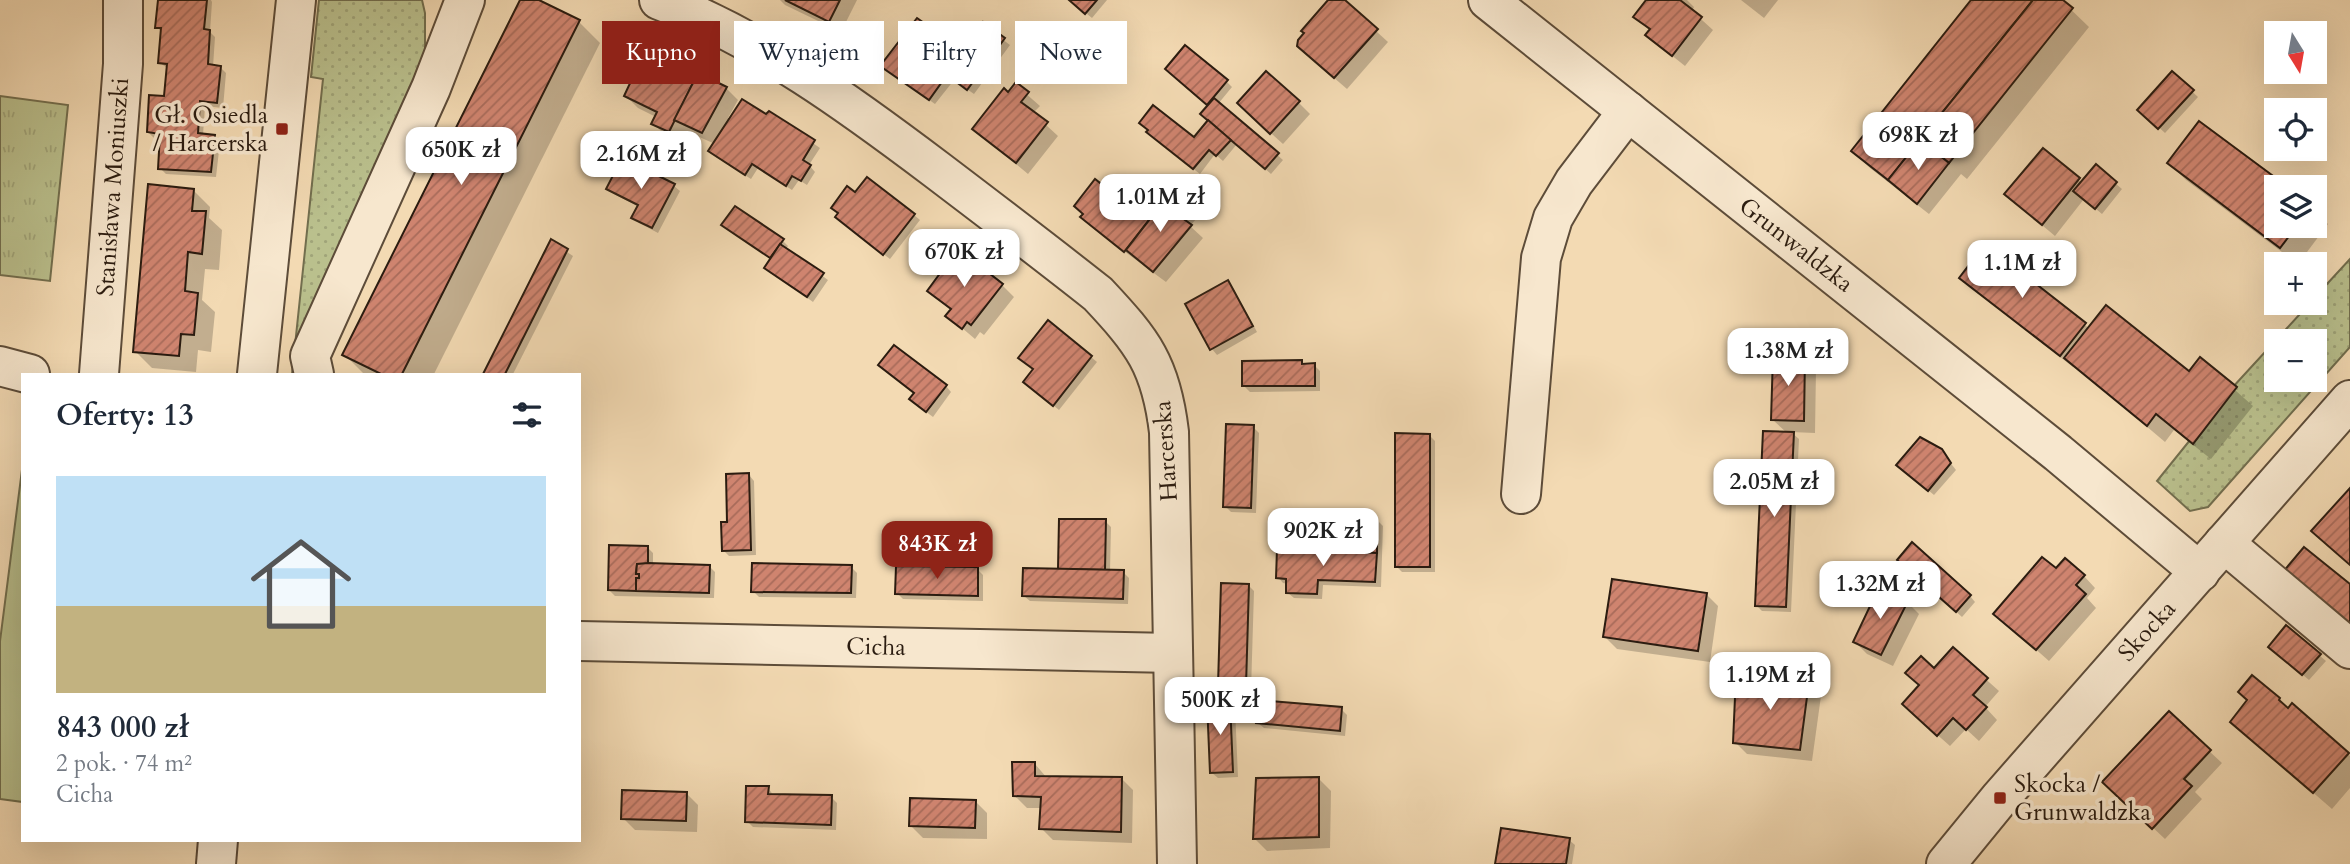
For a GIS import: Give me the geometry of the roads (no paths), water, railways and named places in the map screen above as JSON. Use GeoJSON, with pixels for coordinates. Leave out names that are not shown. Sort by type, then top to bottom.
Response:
{"type":"FeatureCollection","features":[{"type":"Feature","properties":{"kind":"street","name":"Stanisława Moniuszki"},"geometry":{"type":"LineString","coordinates":[[99,373],[123,64],[123,0]]}},
{"type":"Feature","properties":{"kind":"street"},"geometry":{"type":"LineString","coordinates":[[257,373],[296,0]]}},
{"type":"Feature","properties":{"kind":"street"},"geometry":{"type":"LineString","coordinates":[[314,373],[310,356],[431,88],[465,0]]}},
{"type":"Feature","properties":{"kind":"street","name":"Harcerska"},"geometry":{"type":"LineString","coordinates":[[659,0],[733,35],[796,70],[862,113],[1098,294],[1131,330],[1153,364],[1165,397],[1168,432],[1177,864]]}},
{"type":"Feature","properties":{"kind":"street","name":"Grunwaldzka"},"geometry":{"type":"LineString","coordinates":[[1488,0],[2058,453],[2200,572]]}},
{"type":"Feature","properties":{"kind":"street"},"geometry":{"type":"LineString","coordinates":[[1521,494],[1541,258],[1553,218],[1567,194],[1628,111]]}},
{"type":"Feature","properties":{"kind":"street"},"geometry":{"type":"LineString","coordinates":[[0,366],[26,373]]}},
{"type":"Feature","properties":{"kind":"street","name":"Skocka"},"geometry":{"type":"LineString","coordinates":[[1946,864],[2007,788],[2350,400]]}},
{"type":"Feature","properties":{"kind":"street"},"geometry":{"type":"LineString","coordinates":[[2224,543],[2350,649]]}},
{"type":"Feature","properties":{"kind":"street","name":"Cicha"},"geometry":{"type":"LineString","coordinates":[[581,641],[1173,653]]}},
{"type":"Feature","properties":{"kind":"street"},"geometry":{"type":"LineString","coordinates":[[216,864],[218,842]]}},
{"type":"Feature","properties":{"kind":"place","name":"Gł. Osiedla / Harcerska"},"geometry":{"type":"Point","coordinates":[282,129]}},
{"type":"Feature","properties":{"kind":"place","name":"Skocka / Grunwaldzka"},"geometry":{"type":"Point","coordinates":[2000,798]}}]}
